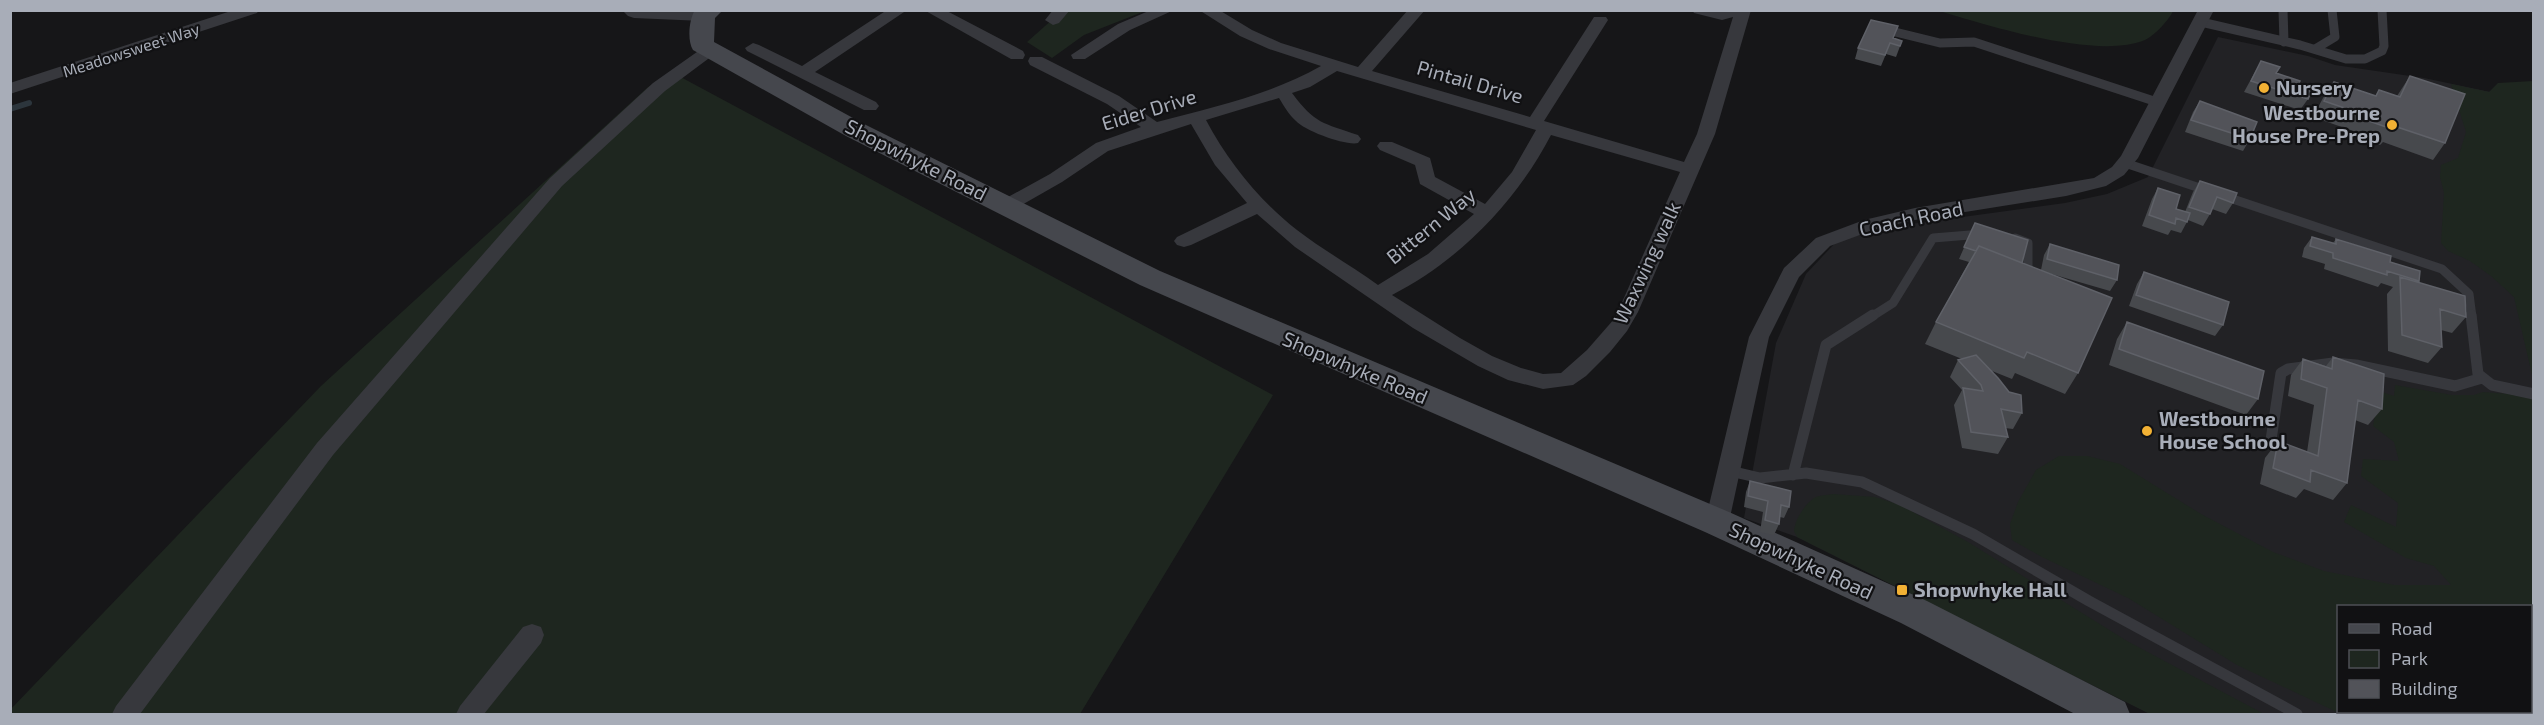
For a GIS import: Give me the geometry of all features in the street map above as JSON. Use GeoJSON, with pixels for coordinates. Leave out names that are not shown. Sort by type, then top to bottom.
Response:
{"type":"FeatureCollection","features":[{"type":"Feature","properties":{"kind":"main road"},"geometry":{"type":"LineString","coordinates":[[707,13],[702,45],[710,50]]}},
{"type":"Feature","properties":{"kind":"main road","name":"Shopwhyke Road"},"geometry":{"type":"LineString","coordinates":[[710,50],[855,130],[1150,278],[1717,522],[1914,612],[2111,714]]}},
{"type":"Feature","properties":{"kind":"street","name":"Meadowsweet Way"},"geometry":{"type":"LineString","coordinates":[[10,89],[251,10]]}},
{"type":"Feature","properties":{"kind":"street"},"geometry":{"type":"LineString","coordinates":[[630,10],[634,13],[707,13]]}},
{"type":"Feature","properties":{"kind":"street"},"geometry":{"type":"LineString","coordinates":[[803,73],[899,10]]}},
{"type":"Feature","properties":{"kind":"street"},"geometry":{"type":"LineString","coordinates":[[932,10],[1017,54]]}},
{"type":"Feature","properties":{"kind":"street"},"geometry":{"type":"LineString","coordinates":[[1078,55],[1124,27],[1166,10]]}},
{"type":"Feature","properties":{"kind":"street","name":"Pintail Drive"},"geometry":{"type":"LineString","coordinates":[[1207,10],[1275,46],[1690,169]]}},
{"type":"Feature","properties":{"kind":"street"},"geometry":{"type":"LineString","coordinates":[[1361,73],[1417,10]]}},
{"type":"Feature","properties":{"kind":"street"},"geometry":{"type":"LineString","coordinates":[[1700,10],[1722,15],[1741,10]]}},
{"type":"Feature","properties":{"kind":"street"},"geometry":{"type":"LineString","coordinates":[[1690,169],[1706,134],[1741,10]]}},
{"type":"Feature","properties":{"kind":"street","name":"Coach Road"},"geometry":{"type":"LineString","coordinates":[[1717,522],[1759,337],[1791,273],[1823,242],[1871,224],[1915,214],[2066,190],[2100,182],[2118,171],[2125,163],[2204,16]]}},
{"type":"Feature","properties":{"kind":"street","name":"Bittern Way"},"geometry":{"type":"LineString","coordinates":[[1377,294],[1426,265],[1487,213],[1518,176],[1544,132],[1543,127],[1600,20]]}},
{"type":"Feature","properties":{"kind":"street"},"geometry":{"type":"LineString","coordinates":[[753,48],[870,105]]}},
{"type":"Feature","properties":{"kind":"street"},"geometry":{"type":"LineString","coordinates":[[125,714],[325,449],[556,182],[659,87],[710,50]]}},
{"type":"Feature","properties":{"kind":"street"},"geometry":{"type":"LineString","coordinates":[[1036,61],[1113,100],[1154,128]]}},
{"type":"Feature","properties":{"kind":"street","name":"Eider Drive"},"geometry":{"type":"LineString","coordinates":[[1006,206],[1056,178],[1095,151],[1154,128],[1197,118],[1282,91],[1304,83],[1335,65]]}},
{"type":"Feature","properties":{"kind":"street"},"geometry":{"type":"LineString","coordinates":[[1282,91],[1301,117],[1310,124],[1352,139]]}},
{"type":"Feature","properties":{"kind":"street"},"geometry":{"type":"LineString","coordinates":[[1197,118],[1206,138],[1259,205],[1300,243],[1377,294]]}},
{"type":"Feature","properties":{"kind":"street"},"geometry":{"type":"LineString","coordinates":[[1386,146],[1424,162],[1426,180],[1487,213]]}},
{"type":"Feature","properties":{"kind":"street","name":"Waxwing walk"},"geometry":{"type":"LineString","coordinates":[[1377,294],[1440,337],[1468,352],[1527,378],[1550,381],[1566,380],[1599,351],[1620,326],[1690,169]]}},
{"type":"Feature","properties":{"kind":"street"},"geometry":{"type":"LineString","coordinates":[[1184,241],[1259,205]]}},
{"type":"Feature","properties":{"kind":"street"},"geometry":{"type":"LineString","coordinates":[[469,714],[532,635]]}},
{"type":"Feature","properties":{"kind":"lane"},"geometry":{"type":"LineString","coordinates":[[2283,10],[2283,42]]}},
{"type":"Feature","properties":{"kind":"lane"},"geometry":{"type":"LineString","coordinates":[[2315,49],[2335,37],[2332,10]]}},
{"type":"Feature","properties":{"kind":"lane"},"geometry":{"type":"LineString","coordinates":[[2204,16],[2283,42],[2356,60],[2382,51],[2384,46],[2382,10]]}},
{"type":"Feature","properties":{"kind":"lane"},"geometry":{"type":"LineString","coordinates":[[1887,30],[1940,43],[1974,42],[2157,102]]}},
{"type":"Feature","properties":{"kind":"lane"},"geometry":{"type":"LineString","coordinates":[[2125,163],[2442,269],[2458,281],[2469,294],[2477,369],[2482,378],[2492,385],[2534,394]]}},
{"type":"Feature","properties":{"kind":"lane"},"geometry":{"type":"LineString","coordinates":[[1793,475],[1826,345],[1893,303],[1933,238],[2002,234],[2028,243],[2028,275],[2039,280]]}},
{"type":"Feature","properties":{"kind":"lane"},"geometry":{"type":"LineString","coordinates":[[2271,441],[2281,373],[2288,369],[2333,363],[2356,365],[2455,386],[2482,378]]}},
{"type":"Feature","properties":{"kind":"lane"},"geometry":{"type":"LineString","coordinates":[[1730,471],[1760,478],[1793,475],[1831,476],[1862,482],[1973,534],[2089,601],[2296,714]]}},
{"type":"Feature","properties":{"kind":"shaded area","name":"Westbourne House School"},"geometry":{"type":"Polygon","coordinates":[[[2218,37],[2308,56],[2335,65],[2424,78],[2533,101],[2533,714],[2150,714],[1797,537],[1744,518],[1776,343],[1806,274],[1837,241],[1889,227],[2065,203],[2107,194],[2148,177],[2218,37]]]}},
{"type":"Feature","properties":{"kind":"green space"},"geometry":{"type":"Polygon","coordinates":[[[2173,10],[2161,27],[2145,40],[2124,45],[2100,46],[2043,39],[1939,11],[2173,10]]]}},
{"type":"Feature","properties":{"kind":"green space"},"geometry":{"type":"Polygon","coordinates":[[[1062,11],[1145,11],[1084,35],[1052,58],[1027,42],[1062,11]]]}},
{"type":"Feature","properties":{"kind":"green space"},"geometry":{"type":"Polygon","coordinates":[[[675,74],[1273,395],[1080,714],[11,714],[10,710],[321,386],[648,87],[675,74]]]}},
{"type":"Feature","properties":{"kind":"green space"},"geometry":{"type":"Polygon","coordinates":[[[2533,81],[2533,379],[2514,297],[2491,276],[2470,261],[2448,251],[2441,243],[2444,193],[2440,177],[2441,165],[2458,158],[2466,132],[2451,84],[2489,92],[2498,83],[2533,81]]]}},
{"type":"Feature","properties":{"kind":"green space"},"geometry":{"type":"Polygon","coordinates":[[[2395,385],[2452,395],[2474,395],[2483,392],[2533,399],[2533,714],[2339,713],[2532,713],[2532,605],[2337,605],[2337,712],[2237,665],[2128,598],[2012,540],[2010,524],[2018,502],[2036,470],[2059,456],[2087,456],[2120,464],[2201,514],[2273,552],[2324,571],[2394,585],[2451,585],[2434,566],[2406,558],[2344,522],[2351,505],[2396,527],[2398,503],[2361,476],[2363,459],[2399,461],[2394,442],[2373,426],[2379,391],[2394,396],[2395,385]]]}},
{"type":"Feature","properties":{"kind":"green space"},"geometry":{"type":"Polygon","coordinates":[[[1833,494],[1875,497],[1900,505],[1968,542],[2127,641],[2264,714],[2150,714],[1797,537],[1794,531],[1798,518],[1810,501],[1816,497],[1833,494]]]}},
{"type":"Feature","properties":{"kind":"building"},"geometry":{"type":"Polygon","coordinates":[[[1871,20],[1898,26],[1893,38],[1902,41],[1900,46],[1890,43],[1885,55],[1858,48],[1871,20]]]}},
{"type":"Feature","properties":{"kind":"building"},"geometry":{"type":"Polygon","coordinates":[[[2261,61],[2280,67],[2276,73],[2300,81],[2298,86],[2312,90],[2308,99],[2251,81],[2261,61]]]}},
{"type":"Feature","properties":{"kind":"building"},"geometry":{"type":"Polygon","coordinates":[[[2410,76],[2465,94],[2445,143],[2394,126],[2392,129],[2369,121],[2371,117],[2324,101],[2334,82],[2376,96],[2379,90],[2400,97],[2410,76]]]}},
{"type":"Feature","properties":{"kind":"building"},"geometry":{"type":"Polygon","coordinates":[[[2200,101],[2257,122],[2250,139],[2191,120],[2200,101]]]}},
{"type":"Feature","properties":{"kind":"building"},"geometry":{"type":"Polygon","coordinates":[[[2200,181],[2237,193],[2233,203],[2217,197],[2210,214],[2189,207],[2200,181]]]}},
{"type":"Feature","properties":{"kind":"building"},"geometry":{"type":"Polygon","coordinates":[[[2158,188],[2180,195],[2176,209],[2190,213],[2187,222],[2176,218],[2175,224],[2149,215],[2158,188]]]}},
{"type":"Feature","properties":{"kind":"building"},"geometry":{"type":"Polygon","coordinates":[[[1975,223],[2028,240],[2022,263],[1979,246],[1976,251],[1964,247],[1975,223]]]}},
{"type":"Feature","properties":{"kind":"building"},"geometry":{"type":"Polygon","coordinates":[[[2312,237],[2336,244],[2336,239],[2391,256],[2390,262],[2420,271],[2419,281],[2387,271],[2387,275],[2333,258],[2333,253],[2310,246],[2312,237]]]}},
{"type":"Feature","properties":{"kind":"building"},"geometry":{"type":"Polygon","coordinates":[[[2050,244],[2119,265],[2117,280],[2047,259],[2050,244]]]}},
{"type":"Feature","properties":{"kind":"building"},"geometry":{"type":"Polygon","coordinates":[[[1979,246],[2112,298],[2078,373],[2027,352],[2024,358],[1936,322],[1979,246]]]}},
{"type":"Feature","properties":{"kind":"building"},"geometry":{"type":"Polygon","coordinates":[[[2144,272],[2229,302],[2223,325],[2136,295],[2144,272]]]}},
{"type":"Feature","properties":{"kind":"building"},"geometry":{"type":"Polygon","coordinates":[[[2400,277],[2465,296],[2466,317],[2440,309],[2442,347],[2402,335],[2400,277]]]}},
{"type":"Feature","properties":{"kind":"building"},"geometry":{"type":"Polygon","coordinates":[[[2127,322],[2264,371],[2258,399],[2119,349],[2127,322]]]}},
{"type":"Feature","properties":{"kind":"building"},"geometry":{"type":"Polygon","coordinates":[[[1976,355],[2009,392],[2021,395],[2022,413],[2001,409],[2008,437],[1971,432],[1963,388],[1983,391],[1981,385],[1958,360],[1976,355]]]}},
{"type":"Feature","properties":{"kind":"building"},"geometry":{"type":"Polygon","coordinates":[[[2333,357],[2384,374],[2382,409],[2358,400],[2347,483],[2311,470],[2310,482],[2273,468],[2278,441],[2318,456],[2327,388],[2301,379],[2303,359],[2332,369],[2333,357]]]}},
{"type":"Feature","properties":{"kind":"building"},"geometry":{"type":"Polygon","coordinates":[[[1750,481],[1791,491],[1789,507],[1781,505],[1779,524],[1765,520],[1768,501],[1748,496],[1750,481]]]}},
{"type":"Feature","properties":{"kind":"waterway"},"geometry":{"type":"LineString","coordinates":[[10,109],[29,103]]}},
{"type":"Feature","properties":{"kind":"place","name":"Nursery"},"geometry":{"type":"Point","coordinates":[2264,88]}},
{"type":"Feature","properties":{"kind":"place","name":"Westbourne House Pre-Prep"},"geometry":{"type":"Point","coordinates":[2392,125]}},
{"type":"Feature","properties":{"kind":"place","name":"Westbourne House School"},"geometry":{"type":"Point","coordinates":[2147,431]}},
{"type":"Feature","properties":{"kind":"place","name":"Shopwhyke Hall"},"geometry":{"type":"Point","coordinates":[1902,590]}}]}
